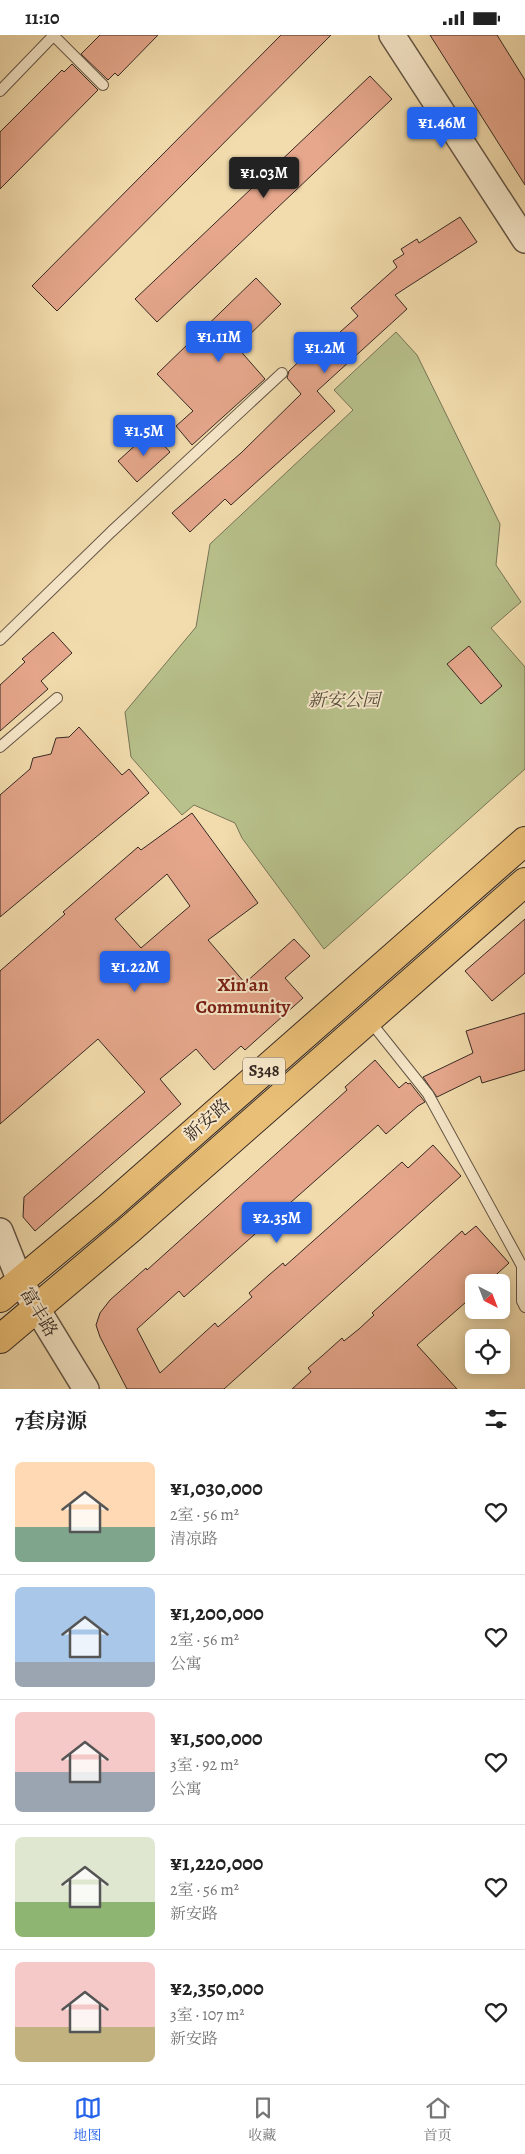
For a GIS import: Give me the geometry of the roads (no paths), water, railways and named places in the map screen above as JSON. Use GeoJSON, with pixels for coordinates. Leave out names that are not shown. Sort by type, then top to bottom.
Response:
{"type":"FeatureCollection","features":[{"type":"Feature","properties":{"kind":"main road","name":"新安路"},"geometry":{"type":"LineString","coordinates":[[10,1290],[109,1207],[525,841]]}},
{"type":"Feature","properties":{"kind":"main road","name":"新安路"},"geometry":{"type":"LineString","coordinates":[[0,1339],[129,1230],[525,882]]}},
{"type":"Feature","properties":{"kind":"street"},"geometry":{"type":"LineString","coordinates":[[392,35],[525,240]]}},
{"type":"Feature","properties":{"kind":"street","name":"富丰路"},"geometry":{"type":"LineString","coordinates":[[0,1231],[10,1290],[37,1308],[86,1389]]}},
{"type":"Feature","properties":{"kind":"lane"},"geometry":{"type":"LineString","coordinates":[[0,91],[54,35],[103,85]]}},
{"type":"Feature","properties":{"kind":"lane"},"geometry":{"type":"LineString","coordinates":[[0,640],[111,532],[282,373]]}},
{"type":"Feature","properties":{"kind":"lane"},"geometry":{"type":"LineString","coordinates":[[0,747],[57,698]]}},
{"type":"Feature","properties":{"kind":"lane"},"geometry":{"type":"LineString","coordinates":[[369,1019],[428,1094],[522,1266],[522,1301],[525,1307]]}},
{"type":"Feature","properties":{"kind":"district","name":"Xin'an Community"},"geometry":{"type":"Point","coordinates":[243,996]}},
{"type":"Feature","properties":{"kind":"park label","name":"新安公园"},"geometry":{"type":"Point","coordinates":[344,700]}}]}
